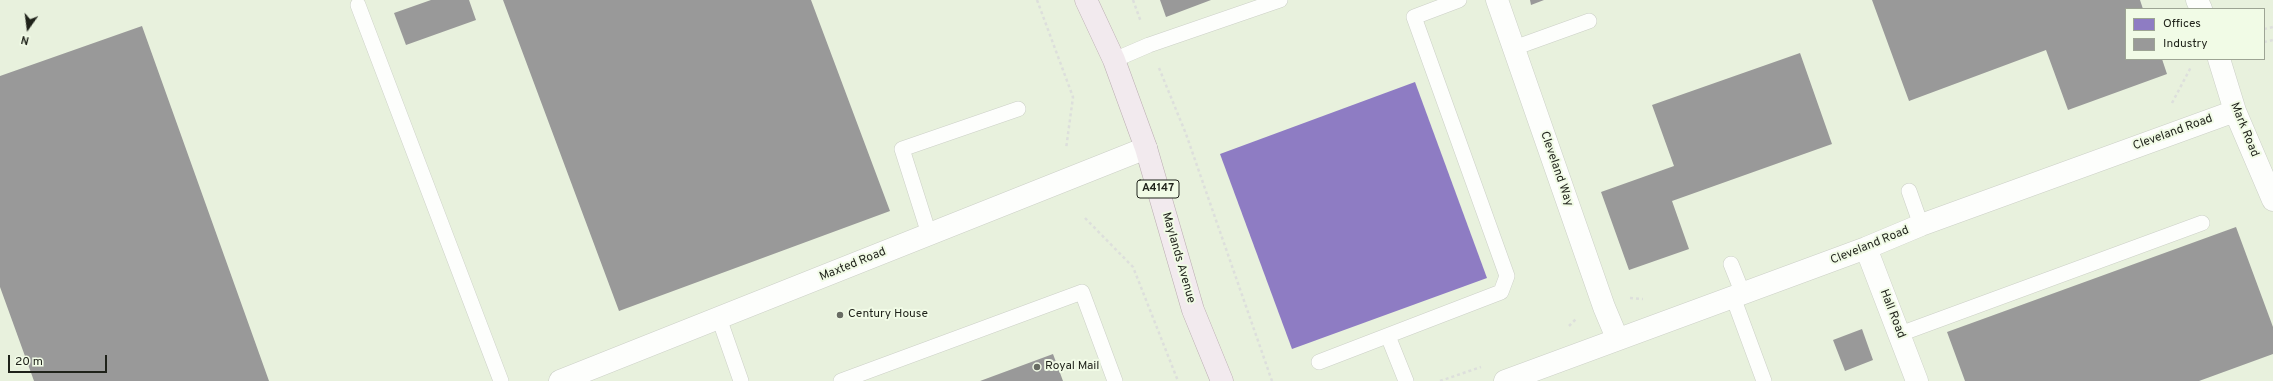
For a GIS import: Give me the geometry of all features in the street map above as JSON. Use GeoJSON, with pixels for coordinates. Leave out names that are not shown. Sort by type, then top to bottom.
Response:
{"type":"FeatureCollection","features":[{"type":"Feature","properties":{"kind":"main road","name":"Maylands Avenue"},"geometry":{"type":"LineString","coordinates":[[1086,0],[1114,60],[1146,148],[1193,310],[1222,381]]}},
{"type":"Feature","properties":{"kind":"street","name":"Cleveland Way"},"geometry":{"type":"LineString","coordinates":[[1497,0],[1604,307],[1617,338]]}},
{"type":"Feature","properties":{"kind":"street","name":"Mark Road"},"geometry":{"type":"LineString","coordinates":[[2218,60],[2235,110],[2273,200]]}},
{"type":"Feature","properties":{"kind":"street","name":"Cleveland Road"},"geometry":{"type":"LineString","coordinates":[[1505,381],[1617,338],[1738,296],[1866,248],[1921,225],[2235,110]]}},
{"type":"Feature","properties":{"kind":"street","name":"Maxted Road"},"geometry":{"type":"LineString","coordinates":[[560,381],[1146,148]]}},
{"type":"Feature","properties":{"kind":"street","name":"Hall Road"},"geometry":{"type":"LineString","coordinates":[[1866,248],[1917,381]]}},
{"type":"Feature","properties":{"kind":"lane"},"geometry":{"type":"LineString","coordinates":[[1114,60],[1149,44],[1280,0]]}},
{"type":"Feature","properties":{"kind":"lane"},"geometry":{"type":"LineString","coordinates":[[1319,362],[1501,292],[1507,276],[1414,17],[1459,0]]}},
{"type":"Feature","properties":{"kind":"lane"},"geometry":{"type":"LineString","coordinates":[[358,5],[501,381]]}},
{"type":"Feature","properties":{"kind":"lane"},"geometry":{"type":"LineString","coordinates":[[1514,48],[1589,21]]}},
{"type":"Feature","properties":{"kind":"lane"},"geometry":{"type":"LineString","coordinates":[[929,234],[902,150],[1018,109]]}},
{"type":"Feature","properties":{"kind":"lane"},"geometry":{"type":"LineString","coordinates":[[1909,191],[1921,225]]}},
{"type":"Feature","properties":{"kind":"lane"},"geometry":{"type":"LineString","coordinates":[[1900,334],[2202,223]]}},
{"type":"Feature","properties":{"kind":"lane"},"geometry":{"type":"LineString","coordinates":[[1731,264],[1738,296],[1764,381]]}},
{"type":"Feature","properties":{"kind":"lane"},"geometry":{"type":"LineString","coordinates":[[841,381],[1082,292],[1115,381]]}},
{"type":"Feature","properties":{"kind":"lane"},"geometry":{"type":"LineString","coordinates":[[719,318],[741,381]]}},
{"type":"Feature","properties":{"kind":"lane"},"geometry":{"type":"LineString","coordinates":[[1388,336],[1406,381]]}},
{"type":"Feature","properties":{"kind":"path"},"geometry":{"type":"LineString","coordinates":[[1037,0],[1074,97],[1066,152]]}},
{"type":"Feature","properties":{"kind":"path"},"geometry":{"type":"LineString","coordinates":[[1134,0],[1149,44],[1186,134],[1272,381]]}},
{"type":"Feature","properties":{"kind":"path"},"geometry":{"type":"LineString","coordinates":[[1085,218],[1133,267],[1178,381]]}},
{"type":"Feature","properties":{"kind":"shaded area"},"geometry":{"type":"Polygon","coordinates":[[[0,0],[2273,0],[2273,381],[0,381],[0,0]]]}},
{"type":"Feature","properties":{"kind":"building: Offices"},"geometry":{"type":"Polygon","coordinates":[[[1415,82],[1487,278],[1292,349],[1220,154],[1415,82]]]}},
{"type":"Feature","properties":{"kind":"building: Industry"},"geometry":{"type":"Polygon","coordinates":[[[431,0],[469,0],[476,20],[406,45],[394,13],[431,0]]]}},
{"type":"Feature","properties":{"kind":"building: Industry"},"geometry":{"type":"Polygon","coordinates":[[[503,0],[811,0],[890,211],[619,311],[503,0]]]}},
{"type":"Feature","properties":{"kind":"building: Industry"},"geometry":{"type":"Polygon","coordinates":[[[1160,0],[1211,0],[1166,17],[1160,0]]]}},
{"type":"Feature","properties":{"kind":"building: Industry"},"geometry":{"type":"Polygon","coordinates":[[[1530,0],[1544,0],[1531,5],[1530,0]]]}},
{"type":"Feature","properties":{"kind":"building: Industry"},"geometry":{"type":"Polygon","coordinates":[[[1872,0],[2140,0],[2143,8],[2125,8],[2125,60],[2162,60],[2167,74],[2068,110],[2046,50],[1909,101],[1872,0]]]}},
{"type":"Feature","properties":{"kind":"building: Industry"},"geometry":{"type":"Polygon","coordinates":[[[142,26],[269,381],[34,381],[0,287],[0,76],[142,26]]]}},
{"type":"Feature","properties":{"kind":"building: Industry"},"geometry":{"type":"Polygon","coordinates":[[[1800,53],[1832,144],[1672,201],[1689,249],[1629,270],[1601,192],[1674,166],[1652,105],[1800,53]]]}},
{"type":"Feature","properties":{"kind":"building: Industry"},"geometry":{"type":"Polygon","coordinates":[[[2236,227],[2273,327],[2273,354],[2199,381],[1965,381],[1947,332],[2236,227]]]}},
{"type":"Feature","properties":{"kind":"building: Industry"},"geometry":{"type":"Polygon","coordinates":[[[1862,329],[1873,360],[1845,371],[1833,340],[1862,329]]]}},
{"type":"Feature","properties":{"kind":"building: Industry","name":"Royal Mail"},"geometry":{"type":"Polygon","coordinates":[[[1053,354],[1063,381],[980,381],[1053,354]]]}},
{"type":"Feature","properties":{"kind":"place","name":"Century House"},"geometry":{"type":"Point","coordinates":[840,315]}},
{"type":"Feature","properties":{"kind":"place","name":"Royal Mail"},"geometry":{"type":"Point","coordinates":[1037,367]}}]}
